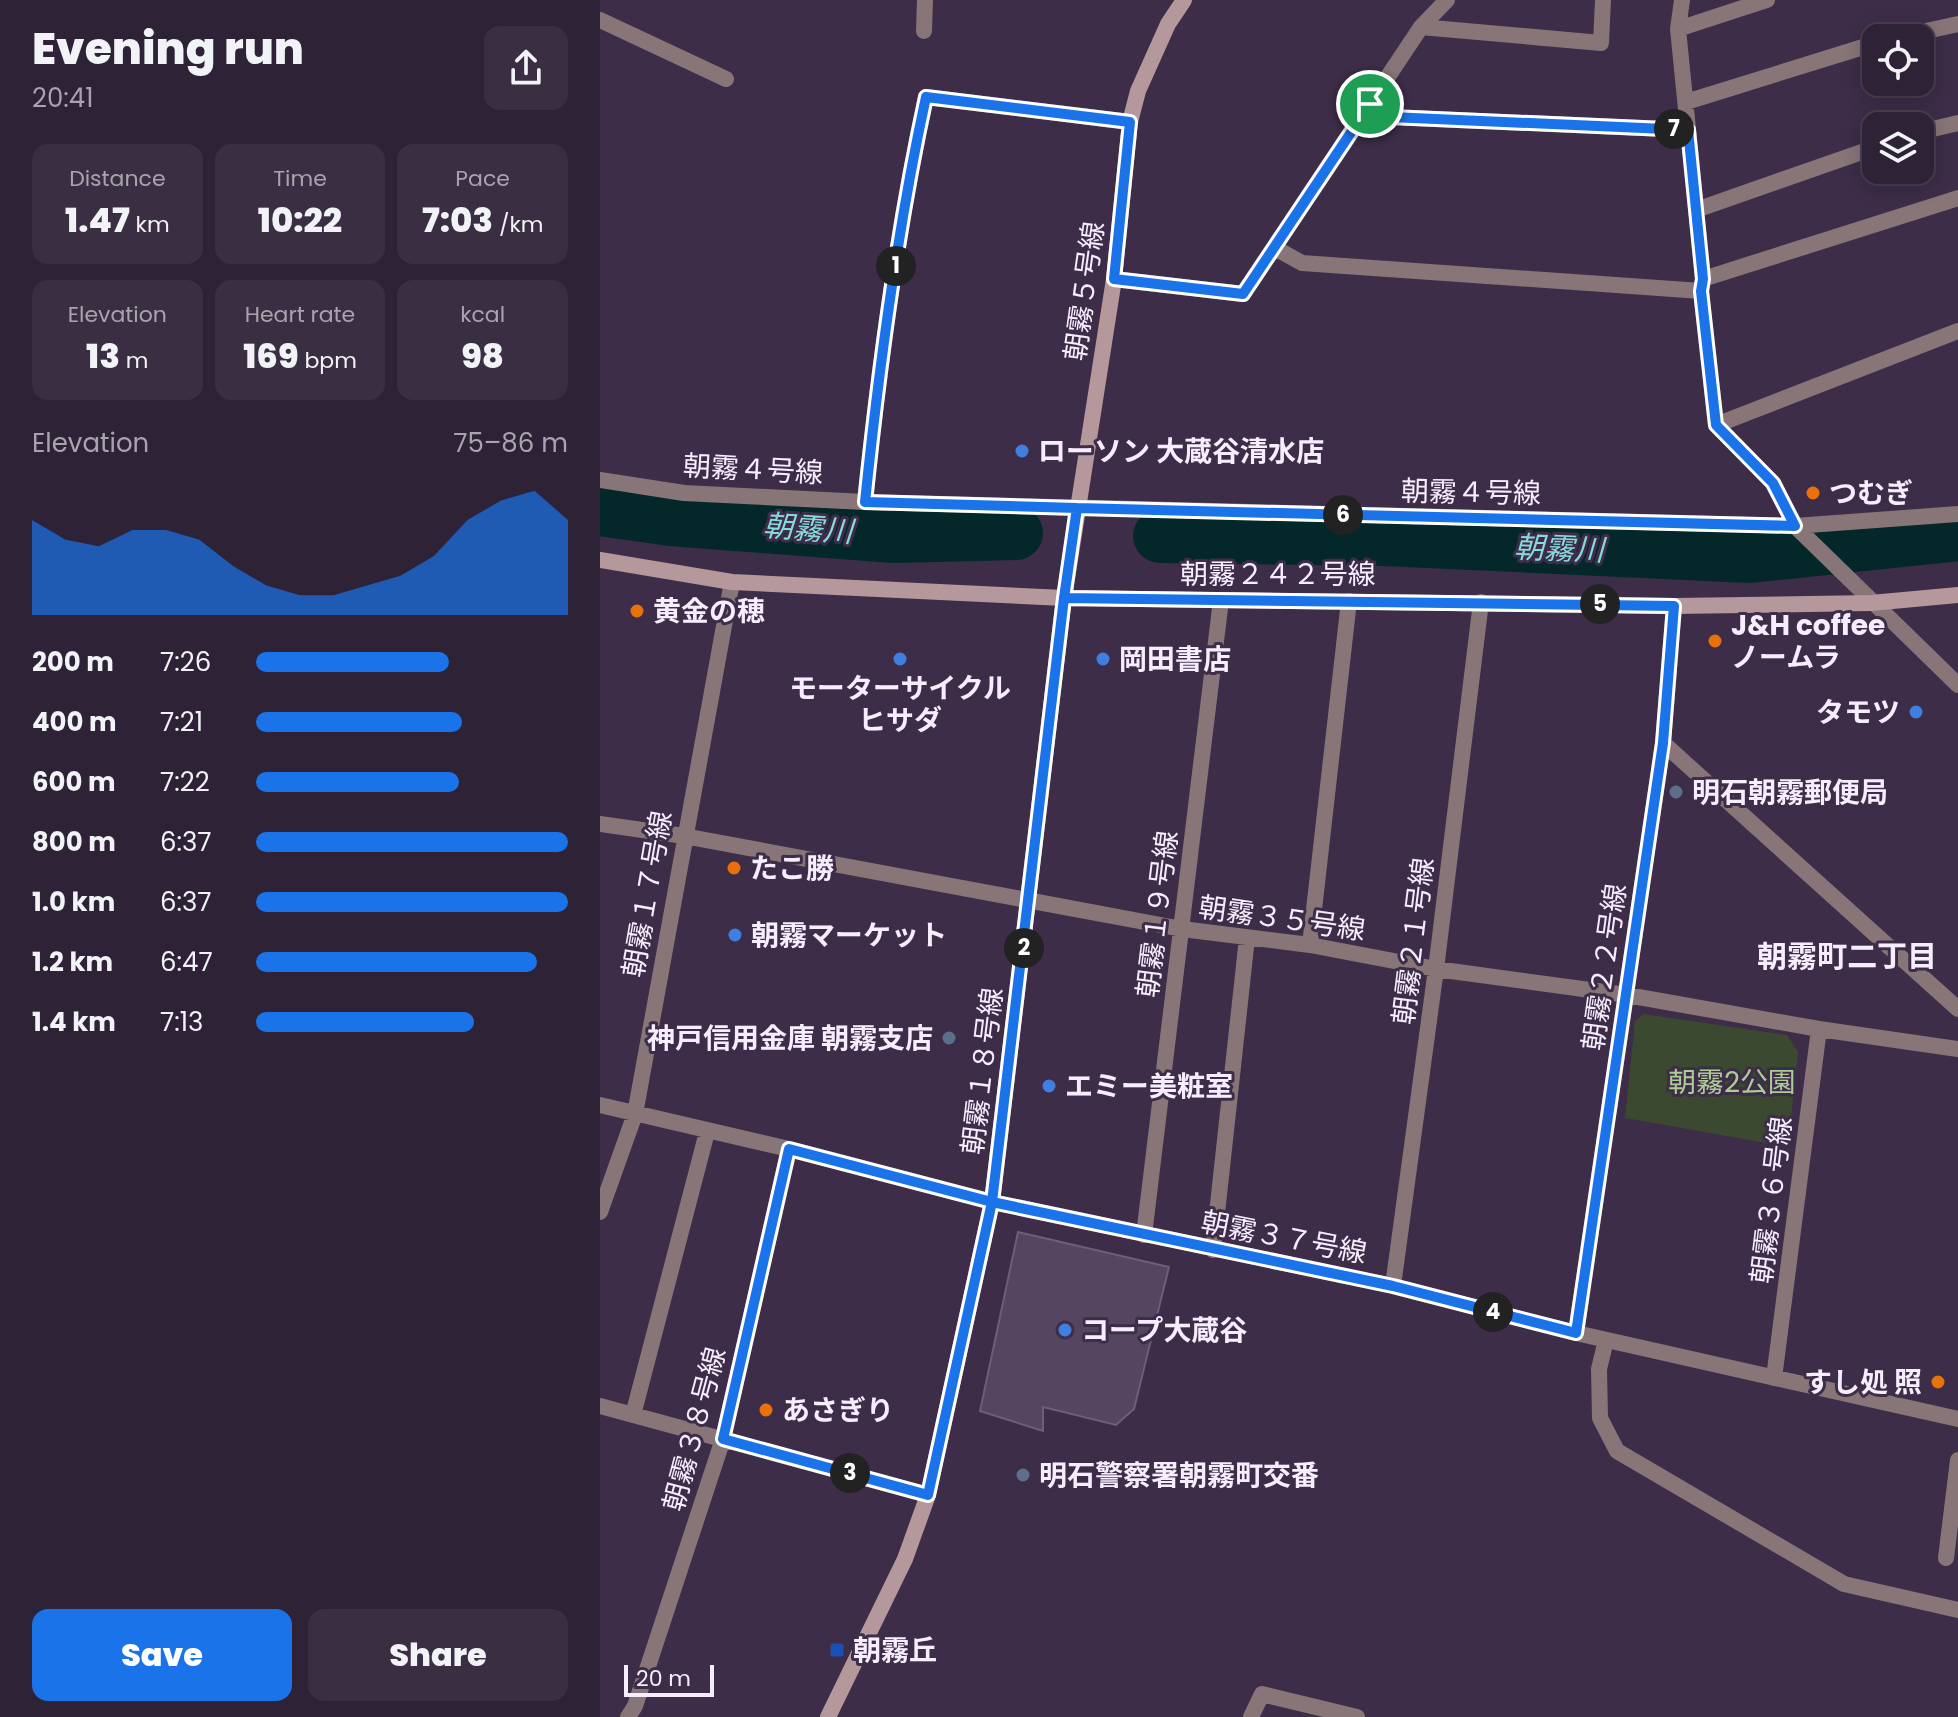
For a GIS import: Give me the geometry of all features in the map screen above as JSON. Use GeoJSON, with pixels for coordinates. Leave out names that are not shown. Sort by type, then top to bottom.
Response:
{"type":"FeatureCollection","features":[{"type":"Feature","properties":{"kind":"street"},"geometry":{"type":"LineString","coordinates":[[924,31],[925,0]]}},
{"type":"Feature","properties":{"kind":"street","name":"朝霧５号線"},"geometry":{"type":"LineString","coordinates":[[1064,598],[1114,279],[1130,122],[1138,91],[1168,24],[1184,0]]}},
{"type":"Feature","properties":{"kind":"street"},"geometry":{"type":"LineString","coordinates":[[1114,279],[1243,294],[1421,27],[1447,0]]}},
{"type":"Feature","properties":{"kind":"street"},"geometry":{"type":"LineString","coordinates":[[1421,27],[1601,43],[1603,0]]}},
{"type":"Feature","properties":{"kind":"street"},"geometry":{"type":"LineString","coordinates":[[1682,0],[1678,29],[1716,425],[1773,483],[1798,529],[1958,685]]}},
{"type":"Feature","properties":{"kind":"street"},"geometry":{"type":"LineString","coordinates":[[1678,29],[1767,0]]}},
{"type":"Feature","properties":{"kind":"street"},"geometry":{"type":"LineString","coordinates":[[600,20],[726,79]]}},
{"type":"Feature","properties":{"kind":"street"},"geometry":{"type":"LineString","coordinates":[[1934,29],[1958,24]]}},
{"type":"Feature","properties":{"kind":"street"},"geometry":{"type":"LineString","coordinates":[[1686,102],[1862,47]]}},
{"type":"Feature","properties":{"kind":"street"},"geometry":{"type":"LineString","coordinates":[[865,502],[911,167],[926,97],[1130,122]]}},
{"type":"Feature","properties":{"kind":"street"},"geometry":{"type":"LineString","coordinates":[[1370,104],[1390,117],[1688,130]]}},
{"type":"Feature","properties":{"kind":"street"},"geometry":{"type":"LineString","coordinates":[[1934,129],[1958,123]]}},
{"type":"Feature","properties":{"kind":"street"},"geometry":{"type":"LineString","coordinates":[[1696,210],[1862,152]]}},
{"type":"Feature","properties":{"kind":"street"},"geometry":{"type":"LineString","coordinates":[[1275,248],[1302,263],[1702,285],[1958,198]]}},
{"type":"Feature","properties":{"kind":"street"},"geometry":{"type":"LineString","coordinates":[[1716,425],[1958,331]]}},
{"type":"Feature","properties":{"kind":"street","name":"朝霧４号線"},"geometry":{"type":"LineString","coordinates":[[600,480],[684,493],[865,502],[1798,529],[1958,514]]}},
{"type":"Feature","properties":{"kind":"street","name":"朝霧２４２号線"},"geometry":{"type":"LineString","coordinates":[[600,560],[732,582],[1064,598],[1674,606],[1871,603],[1958,595]]}},
{"type":"Feature","properties":{"kind":"street","name":"朝霧１７号線"},"geometry":{"type":"LineString","coordinates":[[600,1212],[635,1114],[732,582]]}},
{"type":"Feature","properties":{"kind":"street","name":"朝霧１８号線"},"geometry":{"type":"LineString","coordinates":[[828,1717],[905,1559],[928,1495],[992,1202],[1064,598]]}},
{"type":"Feature","properties":{"kind":"street","name":"朝霧１９号線"},"geometry":{"type":"LineString","coordinates":[[1144,1235],[1221,600]]}},
{"type":"Feature","properties":{"kind":"street"},"geometry":{"type":"LineString","coordinates":[[1310,945],[1349,601]]}},
{"type":"Feature","properties":{"kind":"street","name":"朝霧２１号線"},"geometry":{"type":"LineString","coordinates":[[1393,1286],[1481,602]]}},
{"type":"Feature","properties":{"kind":"street","name":"朝霧２２号線"},"geometry":{"type":"LineString","coordinates":[[1576,1333],[1663,743],[1674,606]]}},
{"type":"Feature","properties":{"kind":"street"},"geometry":{"type":"LineString","coordinates":[[1663,743],[1958,1009]]}},
{"type":"Feature","properties":{"kind":"street","name":"朝霧３５号線"},"geometry":{"type":"LineString","coordinates":[[600,824],[684,836],[1182,929],[1310,945],[1436,969],[1627,995],[1819,1029],[1958,1049]]}},
{"type":"Feature","properties":{"kind":"street"},"geometry":{"type":"LineString","coordinates":[[1213,1250],[1247,938]]}},
{"type":"Feature","properties":{"kind":"street","name":"朝霧３６号線"},"geometry":{"type":"LineString","coordinates":[[1774,1378],[1819,1029]]}},
{"type":"Feature","properties":{"kind":"street","name":"朝霧３７号線"},"geometry":{"type":"LineString","coordinates":[[600,1105],[789,1149],[992,1202],[1393,1286],[1576,1333],[1958,1419]]}},
{"type":"Feature","properties":{"kind":"street"},"geometry":{"type":"LineString","coordinates":[[633,1415],[707,1132]]}},
{"type":"Feature","properties":{"kind":"street","name":"朝霧３８号線"},"geometry":{"type":"LineString","coordinates":[[628,1717],[635,1706],[723,1439],[789,1149]]}},
{"type":"Feature","properties":{"kind":"street"},"geometry":{"type":"LineString","coordinates":[[1606,1340],[1599,1369],[1600,1418],[1617,1451],[1844,1584],[1958,1610]]}},
{"type":"Feature","properties":{"kind":"street"},"geometry":{"type":"LineString","coordinates":[[600,1406],[928,1495]]}},
{"type":"Feature","properties":{"kind":"street"},"geometry":{"type":"LineString","coordinates":[[1946,1558],[1958,1460]]}},
{"type":"Feature","properties":{"kind":"street"},"geometry":{"type":"LineString","coordinates":[[1251,1717],[1262,1694],[1357,1717]]}},
{"type":"Feature","properties":{"kind":"green space","name":"朝霧2公園"},"geometry":{"type":"Polygon","coordinates":[[[1644,1014],[1787,1035],[1798,1052],[1788,1147],[1625,1118],[1635,1021],[1644,1014]]]}},
{"type":"Feature","properties":{"kind":"building"},"geometry":{"type":"Polygon","coordinates":[[[1018,1232],[1169,1267],[1134,1409],[1116,1425],[1043,1407],[1043,1431],[980,1411],[1018,1232]]]}},
{"type":"Feature","properties":{"kind":"waterway","name":"朝霧川"},"geometry":{"type":"LineString","coordinates":[[600,509],[671,519],[894,536],[1016,533]]}},
{"type":"Feature","properties":{"kind":"waterway","name":"朝霧川"},"geometry":{"type":"LineString","coordinates":[[1160,536],[1384,539],[1750,556],[1958,534]]}},
{"type":"Feature","properties":{"kind":"place","name":"ローソン 大蔵谷清水店"},"geometry":{"type":"Point","coordinates":[1022,451]}},
{"type":"Feature","properties":{"kind":"place","name":"つむぎ"},"geometry":{"type":"Point","coordinates":[1813,493]}},
{"type":"Feature","properties":{"kind":"place","name":"黄金の穂"},"geometry":{"type":"Point","coordinates":[637,611]}},
{"type":"Feature","properties":{"kind":"place","name":"J&H coffee ノームラ"},"geometry":{"type":"Point","coordinates":[1715,641]}},
{"type":"Feature","properties":{"kind":"place","name":"モーターサイクル ヒサダ"},"geometry":{"type":"Point","coordinates":[900,659]}},
{"type":"Feature","properties":{"kind":"place","name":"岡田書店"},"geometry":{"type":"Point","coordinates":[1103,659]}},
{"type":"Feature","properties":{"kind":"place","name":"タモツ"},"geometry":{"type":"Point","coordinates":[1916,712]}},
{"type":"Feature","properties":{"kind":"place","name":"明石朝霧郵便局"},"geometry":{"type":"Point","coordinates":[1676,792]}},
{"type":"Feature","properties":{"kind":"place","name":"たこ勝"},"geometry":{"type":"Point","coordinates":[734,868]}},
{"type":"Feature","properties":{"kind":"place","name":"朝霧マーケット"},"geometry":{"type":"Point","coordinates":[735,935]}},
{"type":"Feature","properties":{"kind":"place","name":"神戸信用金庫 朝霧支店"},"geometry":{"type":"Point","coordinates":[949,1038]}},
{"type":"Feature","properties":{"kind":"place","name":"エミー美粧室"},"geometry":{"type":"Point","coordinates":[1049,1086]}},
{"type":"Feature","properties":{"kind":"place","name":"コープ大蔵谷"},"geometry":{"type":"Point","coordinates":[1065,1330]}},
{"type":"Feature","properties":{"kind":"place","name":"すし処 照"},"geometry":{"type":"Point","coordinates":[1938,1382]}},
{"type":"Feature","properties":{"kind":"place","name":"あさぎり"},"geometry":{"type":"Point","coordinates":[766,1410]}},
{"type":"Feature","properties":{"kind":"place","name":"明石警察署朝霧町交番"},"geometry":{"type":"Point","coordinates":[1023,1475]}},
{"type":"Feature","properties":{"kind":"place","name":"朝霧丘"},"geometry":{"type":"Point","coordinates":[837,1650]}},
{"type":"Feature","properties":{"kind":"district","name":"朝霧町二丁目"},"geometry":{"type":"Point","coordinates":[1847,957]}},
{"type":"Feature","properties":{"kind":"route"},"geometry":{"type":"LineString","coordinates":[[1370,104],[1243,294],[1114,279],[1130,122],[926,97],[911,167],[865,502],[1077,508],[1064,598],[992,1202],[789,1149],[723,1439],[928,1495],[992,1202],[1393,1286],[1576,1333],[1663,743],[1674,606],[1064,598],[1077,508],[1795,526],[1773,483],[1716,425],[1688,130],[1390,117],[1370,104]]}}]}
